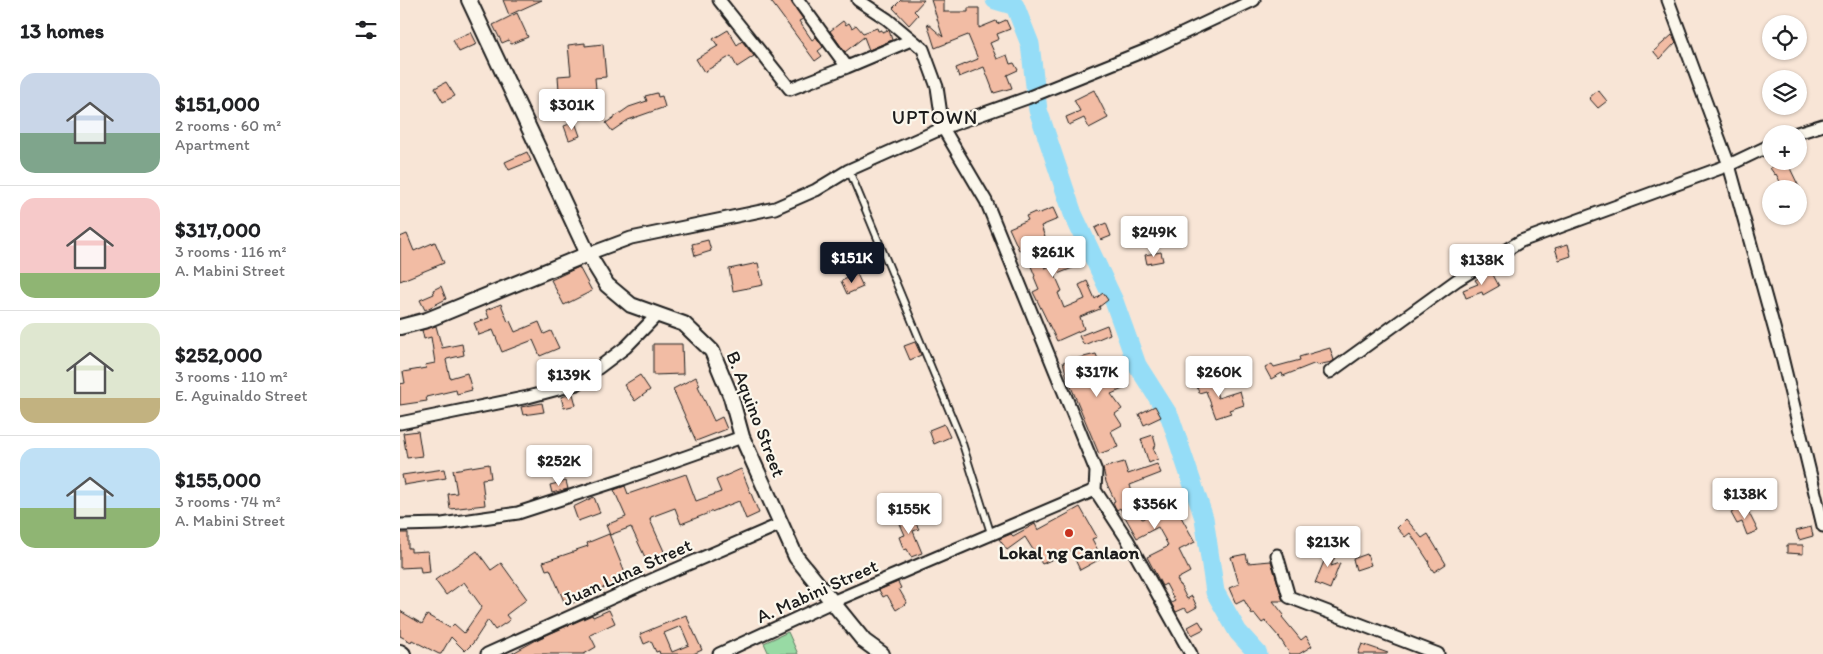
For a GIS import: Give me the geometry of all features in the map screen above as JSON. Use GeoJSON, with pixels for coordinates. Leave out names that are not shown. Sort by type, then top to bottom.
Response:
{"type":"FeatureCollection","features":[{"type":"Feature","properties":{"kind":"street","name":"B. Aquino Street"},"geometry":{"type":"LineString","coordinates":[[469,0],[588,254],[606,284],[631,305],[684,324],[712,351],[731,397],[742,436],[796,558],[864,641],[882,654]]}},
{"type":"Feature","properties":{"kind":"street"},"geometry":{"type":"LineString","coordinates":[[719,0],[790,88],[911,40]]}},
{"type":"Feature","properties":{"kind":"street"},"geometry":{"type":"LineString","coordinates":[[798,0],[847,67]]}},
{"type":"Feature","properties":{"kind":"street"},"geometry":{"type":"LineString","coordinates":[[858,0],[887,18],[923,49],[937,86],[942,128],[986,201],[1096,471],[1095,490],[1127,539],[1191,654]]}},
{"type":"Feature","properties":{"kind":"street"},"geometry":{"type":"LineString","coordinates":[[400,327],[427,320],[631,238],[775,208],[816,190],[849,170],[942,128],[1027,98],[1154,48],[1254,0]]}},
{"type":"Feature","properties":{"kind":"street"},"geometry":{"type":"LineString","coordinates":[[1668,0],[1729,165],[1781,353],[1823,526]]}},
{"type":"Feature","properties":{"kind":"street"},"geometry":{"type":"LineString","coordinates":[[1807,130],[1823,125]]}},
{"type":"Feature","properties":{"kind":"street"},"geometry":{"type":"LineString","coordinates":[[1330,372],[1457,280],[1520,240],[1729,165],[1762,148]]}},
{"type":"Feature","properties":{"kind":"street"},"geometry":{"type":"LineString","coordinates":[[400,423],[528,397],[577,384],[626,348],[658,314]]}},
{"type":"Feature","properties":{"kind":"street"},"geometry":{"type":"LineString","coordinates":[[400,525],[442,524],[518,513],[623,480],[742,436]]}},
{"type":"Feature","properties":{"kind":"street","name":"A. Mabini Street"},"geometry":{"type":"LineString","coordinates":[[719,654],[832,602],[1095,490]]}},
{"type":"Feature","properties":{"kind":"street","name":"Juan Luna Street"},"geometry":{"type":"LineString","coordinates":[[487,654],[781,524]]}},
{"type":"Feature","properties":{"kind":"street"},"geometry":{"type":"LineString","coordinates":[[1277,555],[1289,597],[1438,654]]}},
{"type":"Feature","properties":{"kind":"lane"},"geometry":{"type":"LineString","coordinates":[[849,170],[961,439],[991,534]]}},
{"type":"Feature","properties":{"kind":"green space"},"geometry":{"type":"Polygon","coordinates":[[[788,632],[798,654],[769,654],[764,643],[788,632]]]}},
{"type":"Feature","properties":{"kind":"building"},"geometry":{"type":"Polygon","coordinates":[[[503,0],[542,0],[509,15],[503,0]]]}},
{"type":"Feature","properties":{"kind":"building"},"geometry":{"type":"Polygon","coordinates":[[[770,0],[790,0],[803,19],[799,21],[812,40],[816,37],[823,47],[818,51],[822,56],[815,61],[770,0]]]}},
{"type":"Feature","properties":{"kind":"building"},"geometry":{"type":"Polygon","coordinates":[[[901,0],[924,0],[914,11],[918,15],[909,25],[893,8],[901,0]]]}},
{"type":"Feature","properties":{"kind":"building"},"geometry":{"type":"Polygon","coordinates":[[[931,0],[944,0],[944,12],[968,12],[968,8],[979,8],[979,28],[996,21],[997,24],[1006,20],[1010,29],[997,34],[999,39],[990,43],[997,59],[1007,55],[1010,64],[1014,63],[1018,70],[1007,75],[1012,88],[994,93],[984,67],[959,77],[956,68],[978,59],[968,35],[935,48],[927,23],[943,37],[931,0]]]}},
{"type":"Feature","properties":{"kind":"building"},"geometry":{"type":"Polygon","coordinates":[[[517,13],[528,37],[511,44],[509,40],[502,43],[493,25],[517,13]]]}},
{"type":"Feature","properties":{"kind":"building"},"geometry":{"type":"Polygon","coordinates":[[[843,21],[846,25],[849,23],[852,28],[856,25],[863,33],[877,28],[878,31],[882,30],[882,32],[889,30],[892,40],[869,50],[864,37],[845,52],[830,31],[843,21]]]}},
{"type":"Feature","properties":{"kind":"building"},"geometry":{"type":"Polygon","coordinates":[[[728,30],[737,45],[742,41],[754,56],[737,67],[731,56],[704,72],[696,59],[718,46],[713,39],[728,30]]]}},
{"type":"Feature","properties":{"kind":"building"},"geometry":{"type":"Polygon","coordinates":[[[471,32],[477,44],[459,52],[453,40],[471,32]]]}},
{"type":"Feature","properties":{"kind":"building"},"geometry":{"type":"Polygon","coordinates":[[[1672,35],[1676,42],[1660,59],[1654,51],[1672,35]]]}},
{"type":"Feature","properties":{"kind":"building"},"geometry":{"type":"Polygon","coordinates":[[[585,43],[585,46],[603,44],[606,77],[595,78],[596,89],[559,90],[558,76],[571,75],[568,45],[585,43]]]}},
{"type":"Feature","properties":{"kind":"building"},"geometry":{"type":"Polygon","coordinates":[[[446,82],[455,96],[443,102],[435,88],[446,82]]]}},
{"type":"Feature","properties":{"kind":"building"},"geometry":{"type":"Polygon","coordinates":[[[1094,90],[1108,118],[1089,128],[1084,118],[1069,125],[1066,117],[1080,111],[1074,100],[1094,90]]]}},
{"type":"Feature","properties":{"kind":"building"},"geometry":{"type":"Polygon","coordinates":[[[1598,90],[1607,101],[1598,108],[1589,98],[1598,90]]]}},
{"type":"Feature","properties":{"kind":"building"},"geometry":{"type":"Polygon","coordinates":[[[657,93],[658,97],[662,96],[665,107],[628,120],[612,131],[606,123],[629,107],[647,101],[645,96],[657,93]]]}},
{"type":"Feature","properties":{"kind":"building"},"geometry":{"type":"Polygon","coordinates":[[[575,122],[580,136],[569,140],[564,126],[575,122]]]}},
{"type":"Feature","properties":{"kind":"building"},"geometry":{"type":"Polygon","coordinates":[[[527,152],[531,161],[509,170],[505,162],[527,152]]]}},
{"type":"Feature","properties":{"kind":"building"},"geometry":{"type":"Polygon","coordinates":[[[1771,170],[1791,170],[1796,180],[1779,180],[1771,170]]]}},
{"type":"Feature","properties":{"kind":"building"},"geometry":{"type":"Polygon","coordinates":[[[1053,208],[1058,219],[1041,226],[1047,243],[1037,248],[1045,268],[1070,259],[1069,256],[1077,253],[1081,263],[1055,275],[1062,291],[1058,293],[1064,308],[1085,299],[1079,285],[1087,281],[1095,299],[1103,293],[1108,300],[1099,307],[1100,309],[1080,317],[1084,329],[1057,341],[1033,292],[1039,289],[1026,254],[1022,249],[1019,250],[1009,228],[1028,220],[1026,216],[1053,208]]]}},
{"type":"Feature","properties":{"kind":"building"},"geometry":{"type":"Polygon","coordinates":[[[1106,223],[1111,236],[1101,240],[1095,228],[1106,223]]]}},
{"type":"Feature","properties":{"kind":"building"},"geometry":{"type":"Polygon","coordinates":[[[407,234],[414,251],[435,242],[444,263],[400,281],[400,237],[407,234]]]}},
{"type":"Feature","properties":{"kind":"building"},"geometry":{"type":"Polygon","coordinates":[[[708,240],[711,251],[695,256],[692,244],[708,240]]]}},
{"type":"Feature","properties":{"kind":"building"},"geometry":{"type":"Polygon","coordinates":[[[1568,244],[1571,256],[1559,260],[1555,248],[1568,244]]]}},
{"type":"Feature","properties":{"kind":"building"},"geometry":{"type":"Polygon","coordinates":[[[1161,252],[1163,261],[1147,264],[1145,255],[1161,252]]]}},
{"type":"Feature","properties":{"kind":"building"},"geometry":{"type":"Polygon","coordinates":[[[758,263],[763,285],[733,291],[729,269],[758,263]]]}},
{"type":"Feature","properties":{"kind":"building"},"geometry":{"type":"Polygon","coordinates":[[[579,267],[592,291],[564,305],[551,280],[579,267]]]}},
{"type":"Feature","properties":{"kind":"building"},"geometry":{"type":"Polygon","coordinates":[[[1491,271],[1499,286],[1483,295],[1482,292],[1466,298],[1463,290],[1478,284],[1475,280],[1491,271]]]}},
{"type":"Feature","properties":{"kind":"building"},"geometry":{"type":"Polygon","coordinates":[[[857,274],[863,287],[847,294],[841,281],[857,274]]]}},
{"type":"Feature","properties":{"kind":"building"},"geometry":{"type":"Polygon","coordinates":[[[441,286],[446,299],[425,310],[420,300],[434,294],[433,290],[441,286]]]}},
{"type":"Feature","properties":{"kind":"building"},"geometry":{"type":"Polygon","coordinates":[[[501,304],[508,322],[510,321],[515,332],[539,322],[544,334],[551,331],[559,348],[540,356],[533,340],[502,352],[493,330],[479,335],[474,323],[489,318],[486,310],[501,304]]]}},
{"type":"Feature","properties":{"kind":"building"},"geometry":{"type":"Polygon","coordinates":[[[1107,325],[1110,334],[1084,345],[1079,336],[1107,325]]]}},
{"type":"Feature","properties":{"kind":"building"},"geometry":{"type":"Polygon","coordinates":[[[436,326],[442,348],[462,344],[464,355],[446,360],[450,378],[467,373],[472,390],[457,394],[456,390],[426,397],[427,401],[400,405],[400,384],[405,383],[403,372],[426,368],[425,365],[435,363],[431,337],[424,339],[422,330],[436,326]]]}},
{"type":"Feature","properties":{"kind":"building"},"geometry":{"type":"Polygon","coordinates":[[[915,342],[921,355],[910,360],[904,346],[915,342]]]}},
{"type":"Feature","properties":{"kind":"building"},"geometry":{"type":"Polygon","coordinates":[[[653,344],[682,344],[683,374],[653,375],[653,344]]]}},
{"type":"Feature","properties":{"kind":"building"},"geometry":{"type":"Polygon","coordinates":[[[1330,348],[1334,360],[1332,362],[1317,365],[1316,363],[1283,376],[1282,373],[1271,379],[1265,368],[1272,364],[1274,367],[1300,360],[1299,357],[1330,348]]]}},
{"type":"Feature","properties":{"kind":"building"},"geometry":{"type":"Polygon","coordinates":[[[1096,354],[1103,372],[1118,367],[1120,375],[1125,373],[1130,386],[1111,394],[1122,409],[1115,414],[1122,425],[1111,431],[1118,447],[1099,454],[1067,377],[1063,362],[1096,354]]]}},
{"type":"Feature","properties":{"kind":"building"},"geometry":{"type":"Polygon","coordinates":[[[640,375],[650,390],[635,401],[624,385],[640,375]]]}},
{"type":"Feature","properties":{"kind":"building"},"geometry":{"type":"Polygon","coordinates":[[[1212,376],[1218,398],[1240,391],[1244,405],[1229,410],[1231,413],[1216,418],[1206,391],[1199,393],[1195,380],[1212,376]]]}},
{"type":"Feature","properties":{"kind":"building"},"geometry":{"type":"Polygon","coordinates":[[[696,377],[700,385],[698,386],[714,421],[722,417],[727,429],[696,441],[673,389],[696,377]]]}},
{"type":"Feature","properties":{"kind":"building"},"geometry":{"type":"Polygon","coordinates":[[[573,394],[576,405],[564,408],[561,397],[573,394]]]}},
{"type":"Feature","properties":{"kind":"building"},"geometry":{"type":"Polygon","coordinates":[[[542,403],[544,412],[523,415],[521,407],[542,403]]]}},
{"type":"Feature","properties":{"kind":"building"},"geometry":{"type":"Polygon","coordinates":[[[1155,406],[1161,417],[1144,425],[1139,414],[1155,406]]]}},
{"type":"Feature","properties":{"kind":"building"},"geometry":{"type":"Polygon","coordinates":[[[944,424],[950,437],[934,444],[929,430],[944,424]]]}},
{"type":"Feature","properties":{"kind":"building"},"geometry":{"type":"Polygon","coordinates":[[[418,431],[422,456],[407,458],[403,433],[418,431]]]}},
{"type":"Feature","properties":{"kind":"building"},"geometry":{"type":"Polygon","coordinates":[[[1153,435],[1156,446],[1153,448],[1158,459],[1149,463],[1141,439],[1153,435]]]}},
{"type":"Feature","properties":{"kind":"building"},"geometry":{"type":"Polygon","coordinates":[[[1124,462],[1128,474],[1157,464],[1161,473],[1130,485],[1142,519],[1161,509],[1162,511],[1182,504],[1185,513],[1180,515],[1195,542],[1179,550],[1190,572],[1177,579],[1187,599],[1192,596],[1197,607],[1188,612],[1185,608],[1176,612],[1171,603],[1175,601],[1166,584],[1162,586],[1147,557],[1168,545],[1158,527],[1137,538],[1120,508],[1117,510],[1115,507],[1113,502],[1115,501],[1106,482],[1103,468],[1124,462]]]}},
{"type":"Feature","properties":{"kind":"building"},"geometry":{"type":"Polygon","coordinates":[[[489,464],[491,478],[482,479],[485,505],[450,509],[448,494],[457,493],[453,470],[489,464]]]}},
{"type":"Feature","properties":{"kind":"building"},"geometry":{"type":"Polygon","coordinates":[[[444,469],[446,478],[404,485],[402,475],[444,469]]]}},
{"type":"Feature","properties":{"kind":"building"},"geometry":{"type":"Polygon","coordinates":[[[741,469],[759,513],[746,519],[739,501],[681,524],[675,508],[651,517],[650,520],[667,558],[649,566],[631,527],[610,535],[606,525],[626,517],[614,490],[625,486],[628,494],[686,474],[696,501],[721,492],[716,480],[741,469]]]}},
{"type":"Feature","properties":{"kind":"building"},"geometry":{"type":"Polygon","coordinates":[[[566,481],[568,489],[552,493],[550,485],[566,481]]]}},
{"type":"Feature","properties":{"kind":"building"},"geometry":{"type":"Polygon","coordinates":[[[594,497],[600,513],[578,521],[573,507],[594,497]]]}},
{"type":"Feature","properties":{"kind":"building"},"geometry":{"type":"Polygon","coordinates":[[[1745,505],[1758,531],[1747,535],[1742,522],[1737,524],[1731,513],[1745,505]]]}},
{"type":"Feature","properties":{"kind":"building"},"geometry":{"type":"Polygon","coordinates":[[[1080,507],[1097,537],[1092,539],[1102,558],[1080,570],[1071,551],[1042,564],[1025,537],[1007,550],[999,539],[1011,534],[1013,536],[1035,524],[1038,530],[1080,507]]]}},
{"type":"Feature","properties":{"kind":"building"},"geometry":{"type":"Polygon","coordinates":[[[909,512],[919,529],[913,531],[922,553],[911,557],[907,549],[904,550],[899,537],[905,535],[897,517],[909,512]]]}},
{"type":"Feature","properties":{"kind":"building"},"geometry":{"type":"Polygon","coordinates":[[[1406,519],[1422,538],[1428,534],[1446,564],[1434,572],[1410,533],[1405,537],[1397,528],[1406,519]]]}},
{"type":"Feature","properties":{"kind":"building"},"geometry":{"type":"Polygon","coordinates":[[[1811,527],[1813,536],[1799,540],[1796,531],[1811,527]]]}},
{"type":"Feature","properties":{"kind":"building"},"geometry":{"type":"Polygon","coordinates":[[[400,533],[408,533],[408,548],[411,548],[411,552],[428,551],[430,572],[421,573],[420,567],[400,568],[400,533]]]}},
{"type":"Feature","properties":{"kind":"building"},"geometry":{"type":"Polygon","coordinates":[[[609,534],[627,578],[581,597],[582,599],[566,606],[550,569],[546,570],[543,562],[588,546],[587,543],[609,534]]]}},
{"type":"Feature","properties":{"kind":"building"},"geometry":{"type":"Polygon","coordinates":[[[1328,543],[1339,547],[1331,566],[1340,563],[1330,589],[1315,583],[1327,554],[1324,553],[1328,543]]]}},
{"type":"Feature","properties":{"kind":"building"},"geometry":{"type":"Polygon","coordinates":[[[1787,545],[1803,545],[1803,554],[1787,553],[1787,545]]]}},
{"type":"Feature","properties":{"kind":"building"},"geometry":{"type":"Polygon","coordinates":[[[477,551],[491,570],[501,563],[527,599],[506,615],[510,620],[495,630],[488,620],[473,643],[465,651],[451,637],[441,654],[439,654],[400,636],[400,611],[422,624],[427,615],[450,628],[454,624],[464,633],[482,607],[464,582],[446,595],[435,580],[477,551]]]}},
{"type":"Feature","properties":{"kind":"building"},"geometry":{"type":"Polygon","coordinates":[[[1246,554],[1248,563],[1271,561],[1283,601],[1273,601],[1284,615],[1282,617],[1301,640],[1306,636],[1312,646],[1299,654],[1290,654],[1265,621],[1262,623],[1254,613],[1252,614],[1244,600],[1236,604],[1229,588],[1239,584],[1231,557],[1246,554]]]}},
{"type":"Feature","properties":{"kind":"building"},"geometry":{"type":"Polygon","coordinates":[[[1367,554],[1371,565],[1356,570],[1353,559],[1367,554]]]}},
{"type":"Feature","properties":{"kind":"building"},"geometry":{"type":"Polygon","coordinates":[[[898,582],[901,588],[899,589],[907,603],[896,610],[887,595],[883,597],[879,590],[898,582]]]}},
{"type":"Feature","properties":{"kind":"building"},"geometry":{"type":"Polygon","coordinates":[[[609,610],[615,623],[590,635],[596,647],[584,654],[511,654],[540,638],[592,615],[593,617],[609,610]]]}},
{"type":"Feature","properties":{"kind":"building"},"geometry":{"type":"Polygon","coordinates":[[[686,615],[702,650],[693,654],[660,654],[659,651],[656,652],[651,641],[644,644],[640,634],[686,615]],[[681,626],[664,633],[672,652],[689,645],[681,626]]]}},
{"type":"Feature","properties":{"kind":"building"},"geometry":{"type":"Polygon","coordinates":[[[1199,621],[1204,629],[1192,635],[1188,627],[1199,621]]]}},
{"type":"Feature","properties":{"kind":"building"},"geometry":{"type":"Polygon","coordinates":[[[1362,644],[1388,653],[1358,654],[1362,644]]]}},
{"type":"Feature","properties":{"kind":"waterway"},"geometry":{"type":"LineString","coordinates":[[995,0],[1015,6],[1030,44],[1038,110],[1073,214],[1114,301],[1137,365],[1170,417],[1204,518],[1215,592],[1238,632],[1258,654]]}},
{"type":"Feature","properties":{"kind":"place","name":"Lokal ng Canlaon"},"geometry":{"type":"Point","coordinates":[1069,533]}},
{"type":"Feature","properties":{"kind":"district","name":"UPTOWN"},"geometry":{"type":"Point","coordinates":[935,117]}}]}
